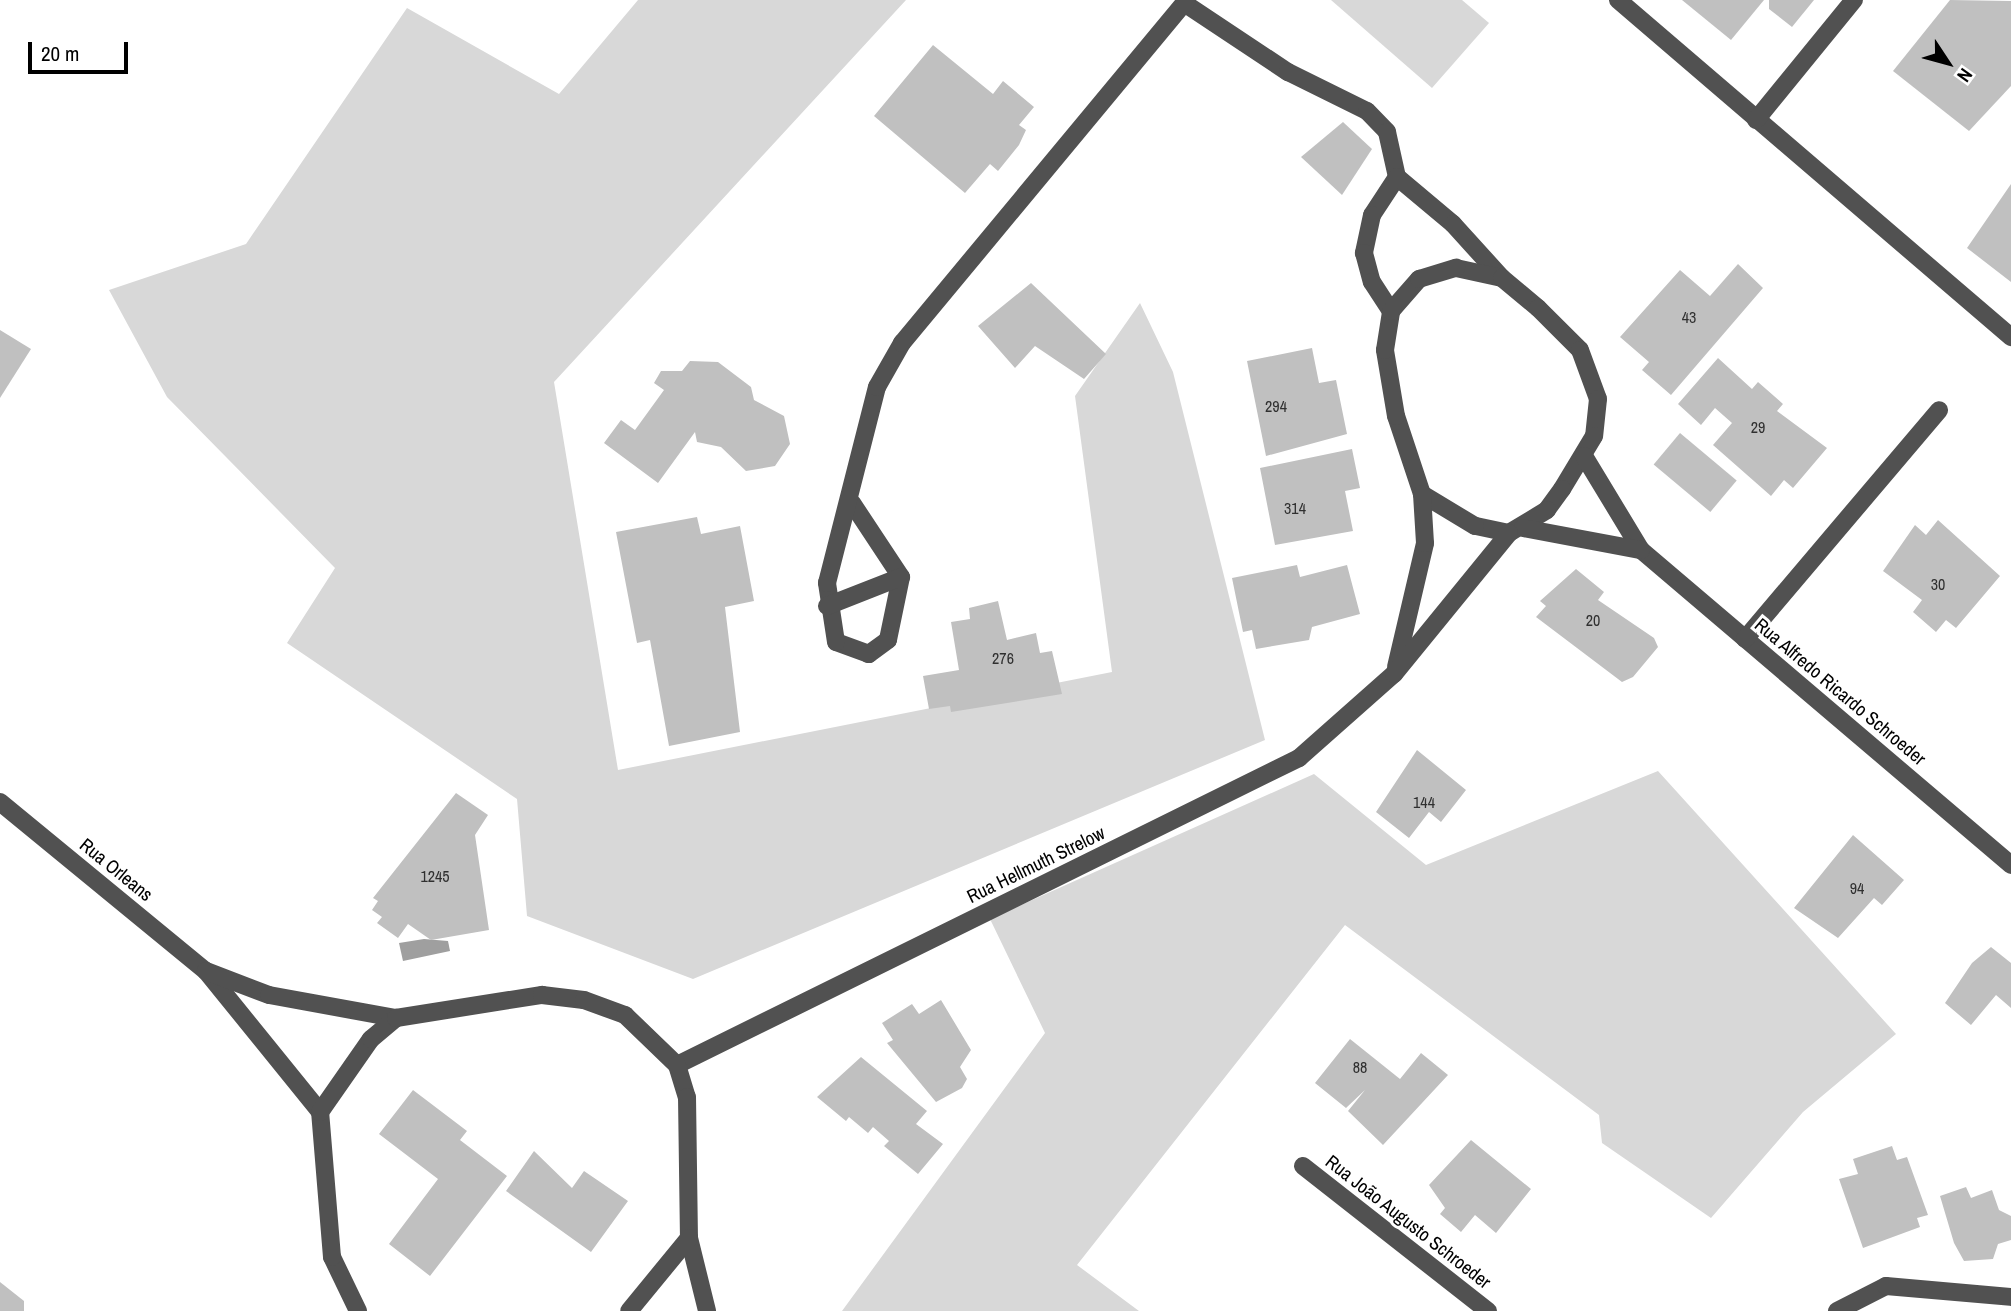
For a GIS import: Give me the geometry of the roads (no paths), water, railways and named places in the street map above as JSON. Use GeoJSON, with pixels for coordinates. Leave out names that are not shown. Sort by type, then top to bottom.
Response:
{"type":"FeatureCollection","features":[{"type":"Feature","properties":{"kind":"street"},"geometry":{"type":"LineString","coordinates":[[1618,0],[2011,337]]}},
{"type":"Feature","properties":{"kind":"street"},"geometry":{"type":"LineString","coordinates":[[1756,120],[1854,0]]}},
{"type":"Feature","properties":{"kind":"street"},"geometry":{"type":"LineString","coordinates":[[852,503],[901,577],[888,640],[869,653],[836,642],[827,606],[830,558],[852,503],[860,431],[902,342],[1186,1],[1289,72],[1367,111],[1387,132],[1396,177],[1453,224],[1502,278],[1580,350],[1598,399],[1594,436],[1584,456],[1547,510],[1516,530],[1475,526],[1422,494]]}},
{"type":"Feature","properties":{"kind":"street"},"geometry":{"type":"LineString","coordinates":[[1391,311],[1372,282],[1364,253],[1372,215],[1396,177]]}},
{"type":"Feature","properties":{"kind":"street"},"geometry":{"type":"LineString","coordinates":[[1394,674],[1425,543],[1422,494],[1396,416],[1385,350],[1391,311],[1419,279],[1456,268],[1502,278]]}},
{"type":"Feature","properties":{"kind":"street"},"geometry":{"type":"LineString","coordinates":[[1745,639],[1939,410]]}},
{"type":"Feature","properties":{"kind":"street","name":"Rua Alfredo Ricardo Schroeder"},"geometry":{"type":"LineString","coordinates":[[1584,456],[1641,550],[2011,865]]}},
{"type":"Feature","properties":{"kind":"street","name":"Rua Alfredo Ricardo Schroeder"},"geometry":{"type":"LineString","coordinates":[[1516,530],[1641,550]]}},
{"type":"Feature","properties":{"kind":"street","name":"Rua Hellmuth Strelow"},"geometry":{"type":"LineString","coordinates":[[677,1065],[1299,758],[1394,674],[1516,530]]}},
{"type":"Feature","properties":{"kind":"street"},"geometry":{"type":"LineString","coordinates":[[827,606],[901,577]]}},
{"type":"Feature","properties":{"kind":"street","name":"Rua Orleans"},"geometry":{"type":"LineString","coordinates":[[0,802],[206,971],[320,1112]]}},
{"type":"Feature","properties":{"kind":"street","name":"Rua Orleans"},"geometry":{"type":"LineString","coordinates":[[206,971],[280,998],[396,1018]]}},
{"type":"Feature","properties":{"kind":"street"},"geometry":{"type":"LineString","coordinates":[[358,1311],[332,1257],[320,1112],[371,1039],[396,1018],[498,998],[581,999],[625,1015],[677,1065],[687,1097],[689,1238],[707,1311]]}},
{"type":"Feature","properties":{"kind":"street","name":"Rua João Augusto Schroeder"},"geometry":{"type":"LineString","coordinates":[[1303,1166],[1488,1311]]}},
{"type":"Feature","properties":{"kind":"street"},"geometry":{"type":"LineString","coordinates":[[629,1311],[689,1238]]}},
{"type":"Feature","properties":{"kind":"street"},"geometry":{"type":"LineString","coordinates":[[1837,1311],[1886,1286],[2011,1297]]}}]}
